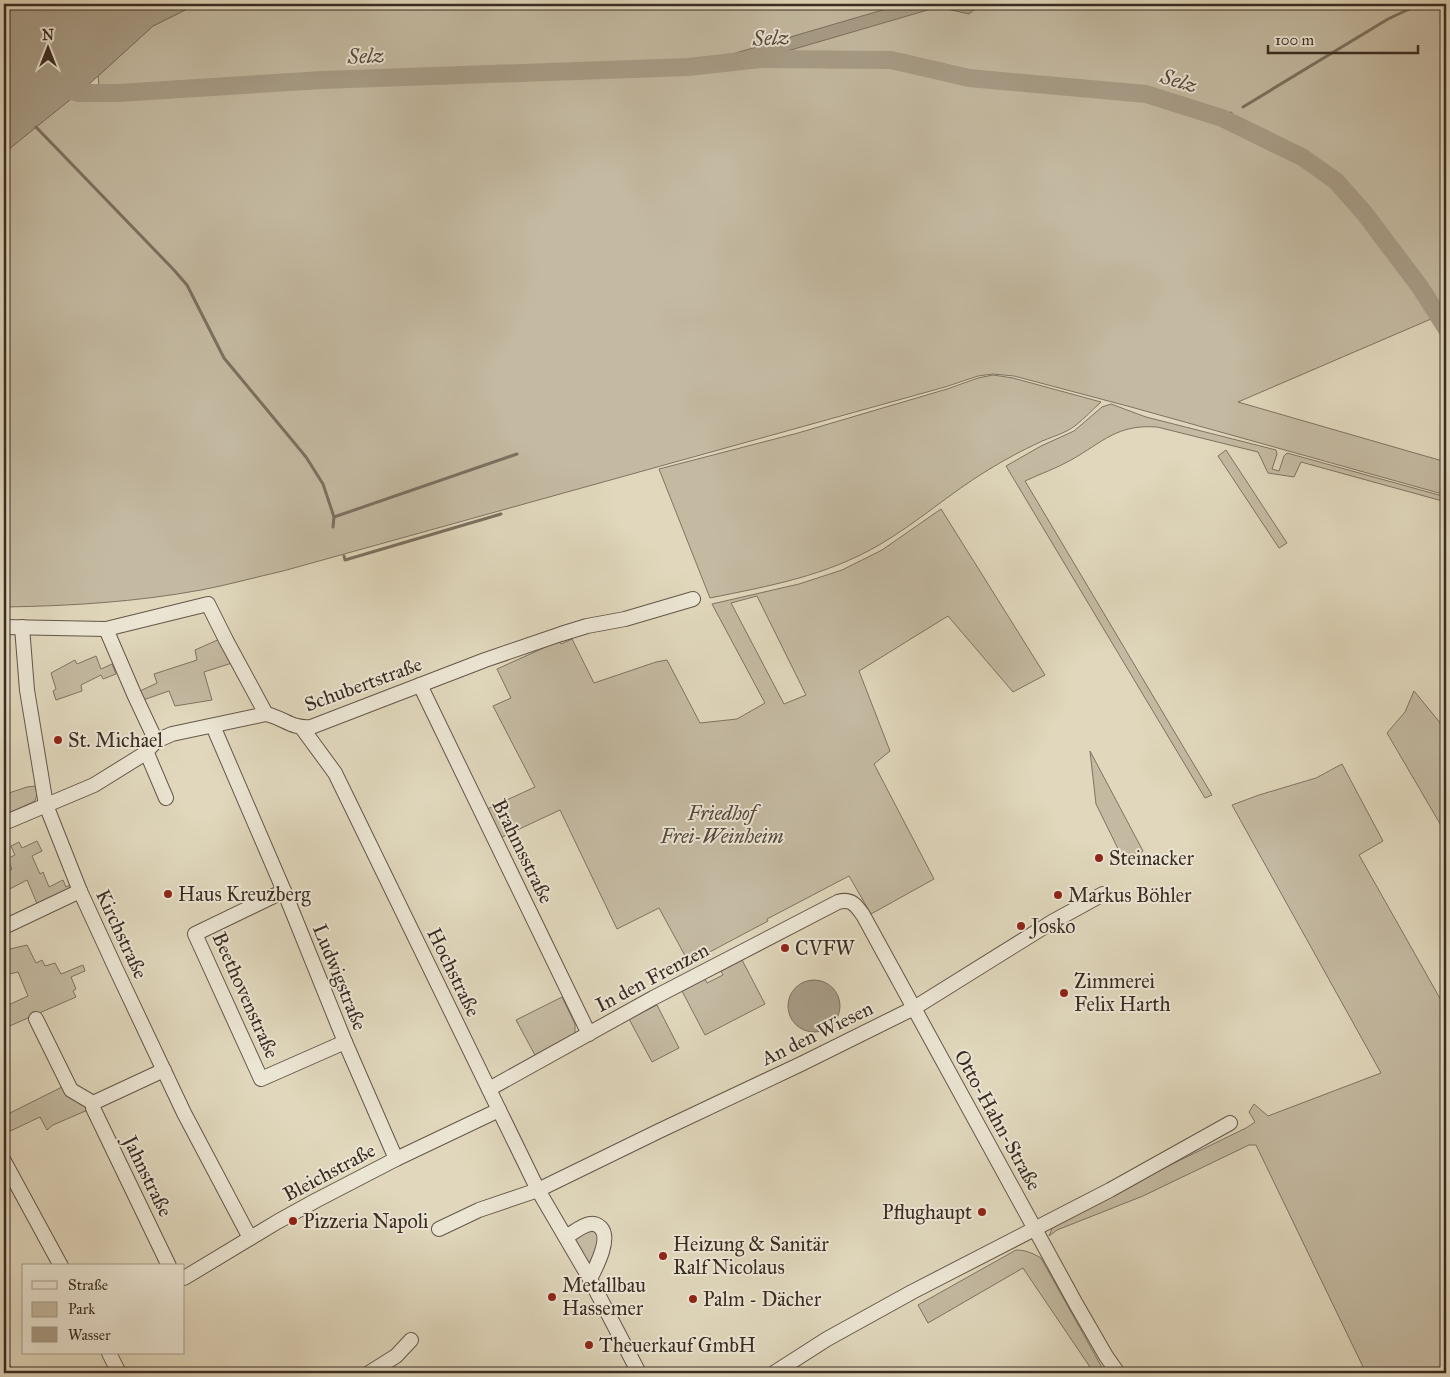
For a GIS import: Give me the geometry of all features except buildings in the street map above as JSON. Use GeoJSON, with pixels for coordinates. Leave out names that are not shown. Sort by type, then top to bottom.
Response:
{"type":"FeatureCollection","features":[{"type":"Feature","properties":{"kind":"street","name":"Schubertstraße"},"geometry":{"type":"LineString","coordinates":[[266,714],[293,726],[302,728],[311,726],[485,660],[561,634],[587,626],[625,619],[693,599]]}},
{"type":"Feature","properties":{"kind":"street"},"geometry":{"type":"LineString","coordinates":[[4,626],[106,629],[208,604],[266,714],[172,734],[151,746],[129,764],[94,785],[4,823]]}},
{"type":"Feature","properties":{"kind":"street","name":"Kirchstraße"},"geometry":{"type":"LineString","coordinates":[[22,627],[27,690],[46,805],[80,891],[184,1113],[250,1238]]}},
{"type":"Feature","properties":{"kind":"street"},"geometry":{"type":"LineString","coordinates":[[106,629],[134,694],[166,798]]}},
{"type":"Feature","properties":{"kind":"street","name":"Brahmsstraße"},"geometry":{"type":"LineString","coordinates":[[420,685],[589,1034]]}},
{"type":"Feature","properties":{"kind":"street","name":"Ludwigstraße"},"geometry":{"type":"LineString","coordinates":[[213,726],[396,1159]]}},
{"type":"Feature","properties":{"kind":"street","name":"Hochstraße"},"geometry":{"type":"LineString","coordinates":[[302,728],[334,773],[538,1190],[590,1279],[639,1373]]}},
{"type":"Feature","properties":{"kind":"street"},"geometry":{"type":"LineString","coordinates":[[4,927],[80,891]]}},
{"type":"Feature","properties":{"kind":"street","name":"Beethovenstraße"},"geometry":{"type":"LineString","coordinates":[[284,891],[195,934],[261,1079],[345,1042]]}},
{"type":"Feature","properties":{"kind":"street","name":"An den Wiesen"},"geometry":{"type":"LineString","coordinates":[[438,1229],[479,1210],[538,1190],[914,1008],[1052,922],[1103,894]]}},
{"type":"Feature","properties":{"kind":"street","name":"Otto-Hahn-Straße"},"geometry":{"type":"LineString","coordinates":[[836,903],[847,900],[857,906],[1076,1304],[1118,1373]]}},
{"type":"Feature","properties":{"kind":"street","name":"In den Frenzen"},"geometry":{"type":"LineString","coordinates":[[489,1089],[653,998],[836,903]]}},
{"type":"Feature","properties":{"kind":"street"},"geometry":{"type":"LineString","coordinates":[[36,1019],[71,1090],[93,1103],[164,1070]]}},
{"type":"Feature","properties":{"kind":"street","name":"Jahnstraße"},"geometry":{"type":"LineString","coordinates":[[93,1103],[93,1108],[168,1264]]}},
{"type":"Feature","properties":{"kind":"street","name":"Bleichstraße"},"geometry":{"type":"LineString","coordinates":[[185,1277],[315,1201],[396,1159],[499,1110]]}},
{"type":"Feature","properties":{"kind":"street"},"geometry":{"type":"LineString","coordinates":[[774,1373],[827,1339],[912,1292],[1110,1190],[1230,1124]]}},
{"type":"Feature","properties":{"kind":"street"},"geometry":{"type":"LineString","coordinates":[[4,1162],[60,1264]]}},
{"type":"Feature","properties":{"kind":"street"},"geometry":{"type":"LineString","coordinates":[[566,1237],[590,1224],[599,1226],[602,1229],[604,1236],[600,1260],[590,1279]]}},
{"type":"Feature","properties":{"kind":"street"},"geometry":{"type":"LineString","coordinates":[[370,1373],[396,1356],[411,1340]]}},
{"type":"Feature","properties":{"kind":"street"},"geometry":{"type":"LineString","coordinates":[[110,1354],[119,1373]]}},
{"type":"Feature","properties":{"kind":"green space"},"geometry":{"type":"Polygon","coordinates":[[[197,4],[1446,4],[1446,335],[1438,316],[1238,402],[1446,462],[1446,495],[1131,407],[1014,376],[993,374],[978,376],[945,387],[283,571],[177,594],[53,606],[4,607],[4,153],[78,93],[117,93],[114,89],[99,86],[98,76],[153,26],[197,4]]]}},
{"type":"Feature","properties":{"kind":"green space"},"geometry":{"type":"Polygon","coordinates":[[[993,375],[1013,378],[1101,402],[1072,428],[994,466],[893,536],[859,556],[797,579],[710,598],[659,469],[798,433],[993,375]]]}},
{"type":"Feature","properties":{"kind":"green space"},"geometry":{"type":"Polygon","coordinates":[[[1111,404],[1146,417],[1276,450],[1277,454],[1272,469],[1279,471],[1284,456],[1287,453],[1446,497],[1446,502],[1301,462],[1294,477],[1268,473],[1258,452],[1157,427],[1131,428],[1121,431],[1066,463],[1025,481],[1212,795],[1205,798],[1006,466],[1041,446],[1074,431],[1102,407],[1111,404]]]}},
{"type":"Feature","properties":{"kind":"green space"},"geometry":{"type":"Polygon","coordinates":[[[1226,450],[1287,543],[1279,548],[1218,456],[1226,450]]]}},
{"type":"Feature","properties":{"kind":"green space","name":"Friedhof Frei-Weinheim"},"geometry":{"type":"Polygon","coordinates":[[[941,509],[1045,675],[1013,692],[948,616],[859,671],[890,751],[874,764],[934,879],[871,914],[849,876],[689,963],[659,908],[617,929],[560,810],[498,839],[485,810],[535,787],[493,706],[511,698],[497,669],[559,641],[561,644],[572,639],[594,683],[667,660],[700,723],[737,719],[765,703],[712,604],[799,584],[842,570],[882,550],[941,509]],[[757,596],[731,603],[784,704],[806,695],[757,596]]]}},
{"type":"Feature","properties":{"kind":"green space"},"geometry":{"type":"Polygon","coordinates":[[[222,638],[235,662],[204,672],[212,700],[175,706],[169,691],[143,700],[140,691],[157,683],[154,674],[197,660],[195,650],[222,638]]]}},
{"type":"Feature","properties":{"kind":"green space"},"geometry":{"type":"Polygon","coordinates":[[[96,656],[101,669],[112,664],[116,674],[103,679],[101,675],[81,685],[82,691],[56,700],[53,691],[56,689],[51,673],[75,660],[77,664],[96,656]]]}},
{"type":"Feature","properties":{"kind":"green space"},"geometry":{"type":"Polygon","coordinates":[[[1414,691],[1446,730],[1446,834],[1387,733],[1405,712],[1414,691]]]}},
{"type":"Feature","properties":{"kind":"green space"},"geometry":{"type":"Polygon","coordinates":[[[1090,751],[1143,851],[1125,863],[1096,804],[1090,751]]]}},
{"type":"Feature","properties":{"kind":"green space"},"geometry":{"type":"Polygon","coordinates":[[[1342,764],[1383,841],[1359,855],[1446,1009],[1446,1373],[1366,1373],[1256,1145],[1249,1145],[1143,1196],[1057,1230],[1049,1236],[1053,1226],[1246,1128],[1255,1122],[1249,1112],[1254,1104],[1268,1116],[1381,1073],[1232,805],[1316,778],[1342,764]]]}},
{"type":"Feature","properties":{"kind":"green space"},"geometry":{"type":"Polygon","coordinates":[[[35,786],[37,794],[35,801],[4,815],[4,787],[6,794],[35,786]]]}},
{"type":"Feature","properties":{"kind":"green space"},"geometry":{"type":"Polygon","coordinates":[[[37,841],[42,851],[32,856],[40,874],[43,872],[49,887],[63,880],[66,887],[74,883],[76,889],[38,906],[27,880],[4,892],[4,873],[12,869],[7,859],[15,855],[11,846],[19,842],[22,848],[37,841]]]}},
{"type":"Feature","properties":{"kind":"green space"},"geometry":{"type":"Polygon","coordinates":[[[4,936],[10,949],[27,945],[36,963],[42,960],[45,966],[55,963],[61,974],[83,965],[85,971],[71,977],[76,989],[73,991],[76,997],[5,1028],[4,1007],[28,996],[18,972],[9,974],[4,961],[4,936]]]}},
{"type":"Feature","properties":{"kind":"green space"},"geometry":{"type":"Polygon","coordinates":[[[742,960],[765,1004],[705,1035],[682,991],[705,979],[707,983],[723,975],[721,971],[742,960]]]}},
{"type":"Feature","properties":{"kind":"green space"},"geometry":{"type":"Polygon","coordinates":[[[562,997],[575,1024],[575,1034],[536,1057],[516,1020],[562,997]]]}},
{"type":"Feature","properties":{"kind":"green space"},"geometry":{"type":"Polygon","coordinates":[[[657,1005],[679,1048],[652,1062],[629,1019],[657,1005]]]}},
{"type":"Feature","properties":{"kind":"green space"},"geometry":{"type":"Polygon","coordinates":[[[64,1086],[90,1109],[53,1125],[47,1130],[40,1117],[4,1134],[4,1116],[64,1086]]]}},
{"type":"Feature","properties":{"kind":"green space"},"geometry":{"type":"Polygon","coordinates":[[[588,1230],[597,1231],[599,1252],[588,1267],[573,1240],[588,1230]]]}},
{"type":"Feature","properties":{"kind":"green space"},"geometry":{"type":"Polygon","coordinates":[[[1016,1250],[1029,1252],[1041,1258],[1105,1373],[1094,1373],[1023,1268],[928,1323],[918,1305],[1016,1250]]]}},
{"type":"Feature","properties":{"kind":"water"},"geometry":{"type":"Polygon","coordinates":[[[4,4],[197,4],[153,26],[86,87],[4,153],[4,4]]]}},
{"type":"Feature","properties":{"kind":"water"},"geometry":{"type":"Polygon","coordinates":[[[903,4],[981,4],[969,14],[938,7],[760,59],[688,67],[903,4]]]}},
{"type":"Feature","properties":{"kind":"water"},"geometry":{"type":"Polygon","coordinates":[[[814,980],[824,982],[832,988],[838,996],[840,1006],[838,1016],[832,1024],[824,1030],[814,1032],[804,1030],[796,1024],[790,1016],[788,1006],[790,996],[796,988],[804,982],[814,980]]]}},
{"type":"Feature","properties":{"kind":"waterway"},"geometry":{"type":"LineString","coordinates":[[1243,107],[1388,19],[1420,4]]}},
{"type":"Feature","properties":{"kind":"waterway","name":"Selz"},"geometry":{"type":"LineString","coordinates":[[56,86],[78,93],[118,93],[322,80],[688,67],[760,59],[891,60],[969,78],[1146,94],[1222,118],[1302,157],[1336,181],[1365,214],[1420,287],[1446,328]]}},
{"type":"Feature","properties":{"kind":"waterway"},"geometry":{"type":"LineString","coordinates":[[1222,118],[1231,113]]}},
{"type":"Feature","properties":{"kind":"waterway"},"geometry":{"type":"LineString","coordinates":[[36,127],[187,285],[224,358],[306,457],[323,484],[334,517],[517,454]]}},
{"type":"Feature","properties":{"kind":"waterway"},"geometry":{"type":"LineString","coordinates":[[344,556],[345,560],[501,514]]}},
{"type":"Feature","properties":{"kind":"waterway"},"geometry":{"type":"LineString","coordinates":[[333,527],[334,517]]}},
{"type":"Feature","properties":{"kind":"place","name":"St. Michael"},"geometry":{"type":"Point","coordinates":[58,740]}},
{"type":"Feature","properties":{"kind":"place","name":"Steinacker"},"geometry":{"type":"Point","coordinates":[1099,858]}},
{"type":"Feature","properties":{"kind":"place","name":"Haus Kreuzberg"},"geometry":{"type":"Point","coordinates":[168,894]}},
{"type":"Feature","properties":{"kind":"place","name":"Markus Böhler"},"geometry":{"type":"Point","coordinates":[1058,895]}},
{"type":"Feature","properties":{"kind":"place","name":"Josko"},"geometry":{"type":"Point","coordinates":[1021,926]}},
{"type":"Feature","properties":{"kind":"place","name":"CVFW"},"geometry":{"type":"Point","coordinates":[785,948]}},
{"type":"Feature","properties":{"kind":"place","name":"Zimmerei Felix Harth"},"geometry":{"type":"Point","coordinates":[1064,993]}},
{"type":"Feature","properties":{"kind":"place","name":"Pflughaupt"},"geometry":{"type":"Point","coordinates":[982,1212]}},
{"type":"Feature","properties":{"kind":"place","name":"Pizzeria Napoli"},"geometry":{"type":"Point","coordinates":[293,1221]}},
{"type":"Feature","properties":{"kind":"place","name":"Heizung & Sanitär Ralf Nicolaus"},"geometry":{"type":"Point","coordinates":[663,1256]}},
{"type":"Feature","properties":{"kind":"place","name":"Metallbau Hassemer"},"geometry":{"type":"Point","coordinates":[552,1297]}},
{"type":"Feature","properties":{"kind":"place","name":"Palm - Dächer"},"geometry":{"type":"Point","coordinates":[693,1299]}},
{"type":"Feature","properties":{"kind":"place","name":"Theuerkauf GmbH"},"geometry":{"type":"Point","coordinates":[589,1345]}}]}
